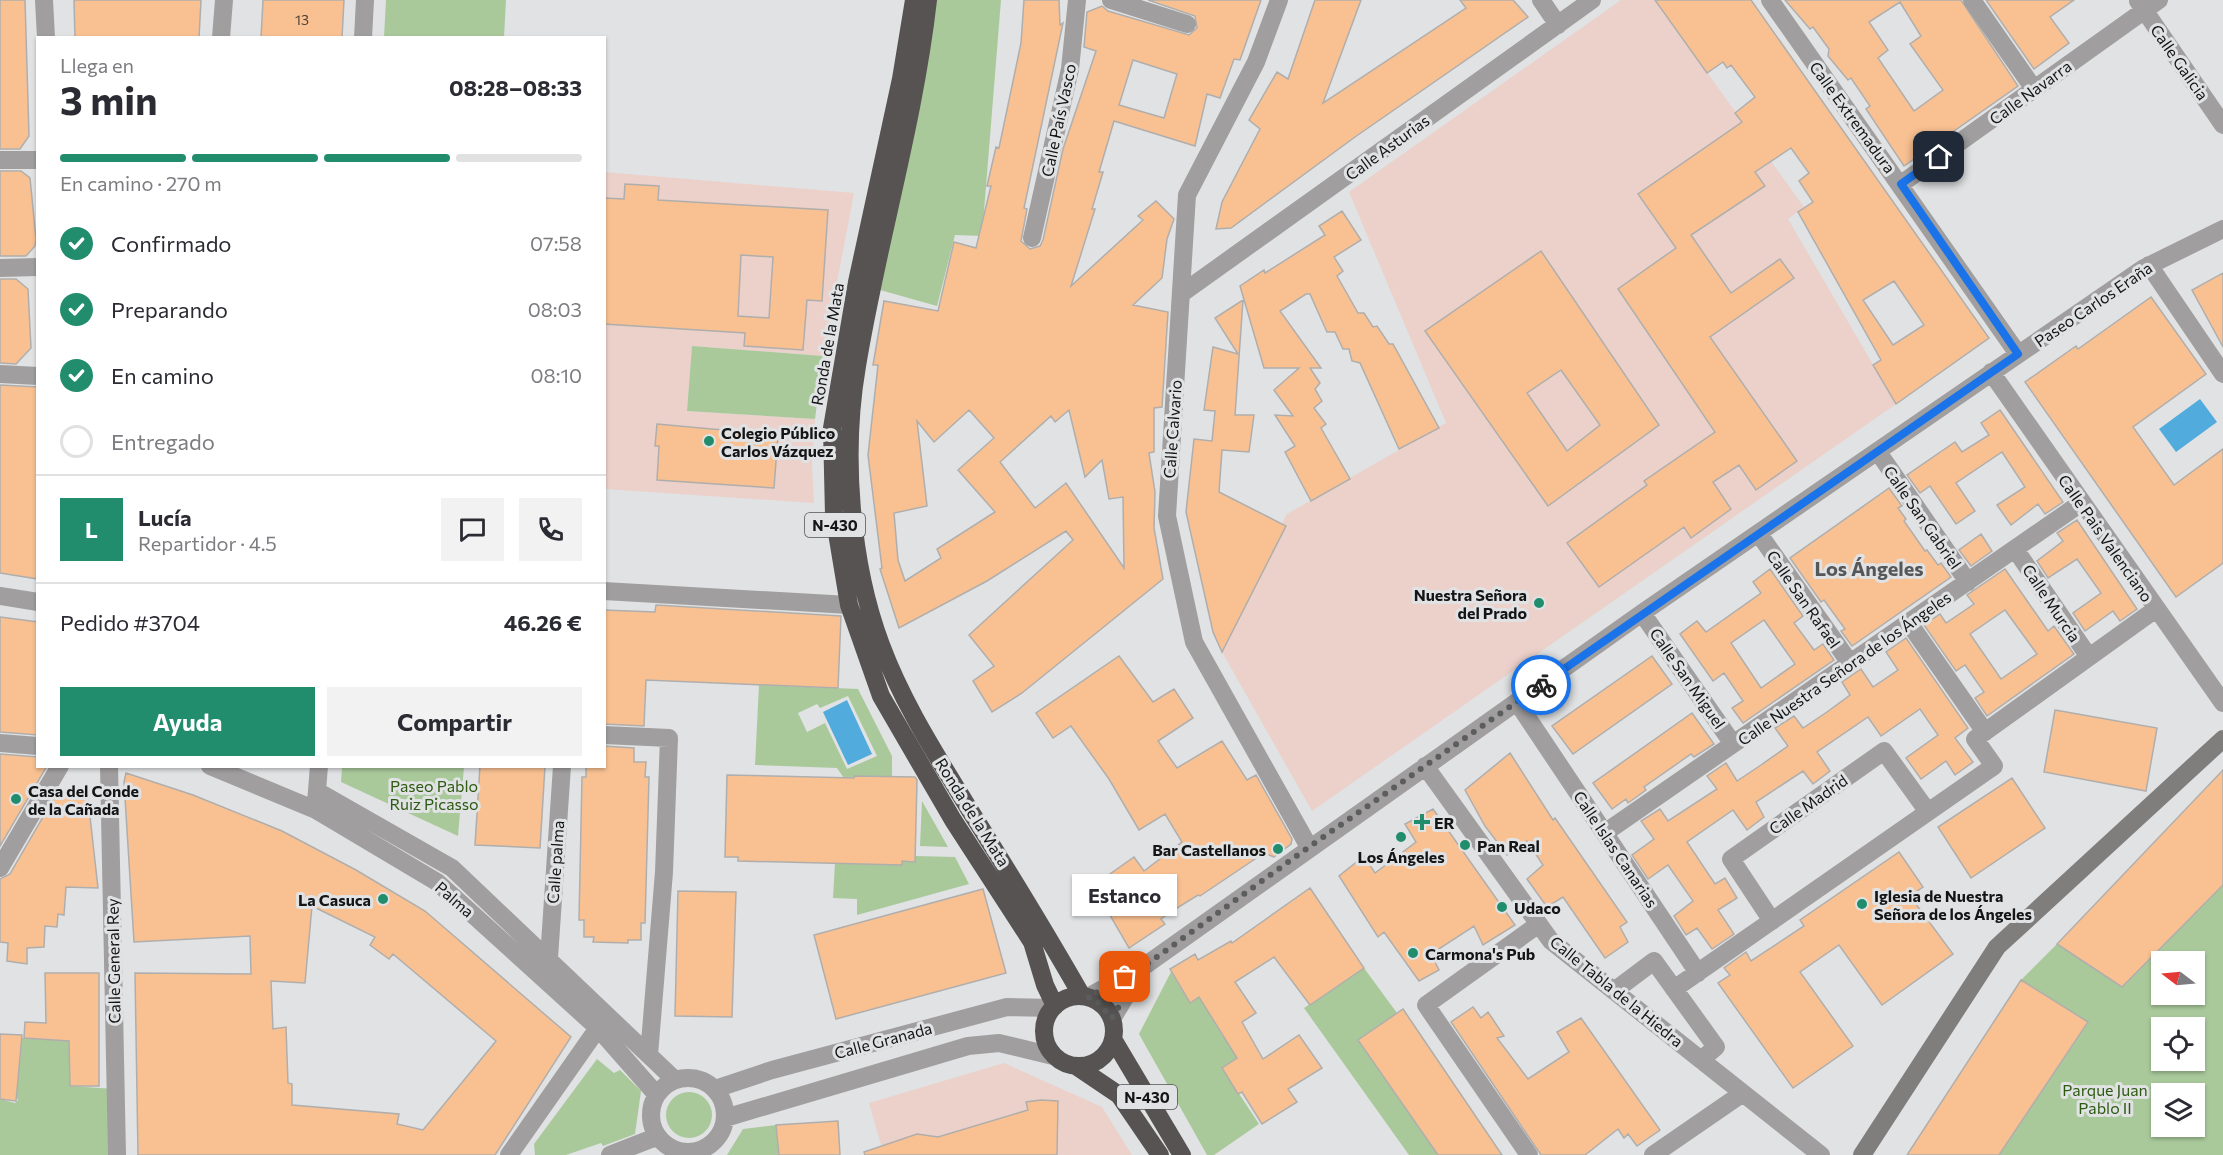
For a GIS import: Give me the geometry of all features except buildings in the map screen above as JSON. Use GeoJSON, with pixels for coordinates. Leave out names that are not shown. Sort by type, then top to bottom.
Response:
{"type":"FeatureCollection","features":[{"type":"Feature","properties":{"kind":"highway","name":"Ronda de la Mata"},"geometry":{"type":"LineString","coordinates":[[914,0],[901,79],[857,282],[832,428],[834,515],[849,605],[881,696],[953,820],[1032,942],[1054,1006]]}},
{"type":"Feature","properties":{"kind":"highway","name":"Ronda de la Mata"},"geometry":{"type":"LineString","coordinates":[[928,0],[915,83],[856,368],[851,427],[856,540],[869,609],[898,686],[928,741],[1085,997]]}},
{"type":"Feature","properties":{"kind":"highway"},"geometry":{"type":"LineString","coordinates":[[1053,1056],[1044,1032],[1046,1019],[1054,1006],[1071,997],[1085,997]]}},
{"type":"Feature","properties":{"kind":"highway","name":"N-430"},"geometry":{"type":"LineString","coordinates":[[1085,997],[1098,1002],[1112,1018],[1113,1039],[1182,1155]]}},
{"type":"Feature","properties":{"kind":"highway"},"geometry":{"type":"LineString","coordinates":[[1076,1066],[1088,1065],[1100,1060],[1113,1039]]}},
{"type":"Feature","properties":{"kind":"highway","name":"N-430"},"geometry":{"type":"LineString","coordinates":[[1053,1056],[1076,1066],[1119,1095],[1160,1155]]}},
{"type":"Feature","properties":{"kind":"main road"},"geometry":{"type":"LineString","coordinates":[[1862,1155],[1997,947],[2223,739]]}},
{"type":"Feature","properties":{"kind":"street"},"geometry":{"type":"LineString","coordinates":[[44,0],[46,36]]}},
{"type":"Feature","properties":{"kind":"street"},"geometry":{"type":"LineString","coordinates":[[221,36],[224,0]]}},
{"type":"Feature","properties":{"kind":"street"},"geometry":{"type":"LineString","coordinates":[[363,36],[365,0]]}},
{"type":"Feature","properties":{"kind":"street","name":"Calle País Vasco"},"geometry":{"type":"LineString","coordinates":[[1032,238],[1070,69],[1077,0]]}},
{"type":"Feature","properties":{"kind":"street"},"geometry":{"type":"LineString","coordinates":[[1111,0],[1187,24]]}},
{"type":"Feature","properties":{"kind":"street","name":"Calle Calvario"},"geometry":{"type":"LineString","coordinates":[[1279,0],[1256,62],[1187,195],[1167,516],[1194,642],[1309,847]]}},
{"type":"Feature","properties":{"kind":"street"},"geometry":{"type":"LineString","coordinates":[[1541,0],[1558,25]]}},
{"type":"Feature","properties":{"kind":"street","name":"Calle Asturias"},"geometry":{"type":"LineString","coordinates":[[1181,294],[1592,0]]}},
{"type":"Feature","properties":{"kind":"street","name":"Calle Extremadura"},"geometry":{"type":"LineString","coordinates":[[1770,0],[2018,354]]}},
{"type":"Feature","properties":{"kind":"street"},"geometry":{"type":"LineString","coordinates":[[1972,0],[2034,89]]}},
{"type":"Feature","properties":{"kind":"street","name":"Calle Navarra"},"geometry":{"type":"LineString","coordinates":[[1901,184],[2034,89],[2147,3]]}},
{"type":"Feature","properties":{"kind":"street","name":"Calle Galicia"},"geometry":{"type":"LineString","coordinates":[[2147,3],[2223,125]]}},
{"type":"Feature","properties":{"kind":"street"},"geometry":{"type":"LineString","coordinates":[[0,160],[36,160]]}},
{"type":"Feature","properties":{"kind":"street","name":"Paseo Carlos Eraña"},"geometry":{"type":"LineString","coordinates":[[1085,997],[1143,967],[1309,847],[1642,613],[1991,372],[2150,265],[2223,230]]}},
{"type":"Feature","properties":{"kind":"street"},"geometry":{"type":"LineString","coordinates":[[2150,265],[2223,375]]}},
{"type":"Feature","properties":{"kind":"street"},"geometry":{"type":"LineString","coordinates":[[0,268],[36,267]]}},
{"type":"Feature","properties":{"kind":"street","name":"Calle Pais Valenciano"},"geometry":{"type":"LineString","coordinates":[[1991,372],[2223,703]]}},
{"type":"Feature","properties":{"kind":"street"},"geometry":{"type":"LineString","coordinates":[[0,374],[36,376]]}},
{"type":"Feature","properties":{"kind":"street","name":"Calle San Gabriel"},"geometry":{"type":"LineString","coordinates":[[1878,452],[1968,582]]}},
{"type":"Feature","properties":{"kind":"street","name":"Calle Nuestra Señora de los Ángeles"},"geometry":{"type":"LineString","coordinates":[[1606,832],[2081,503]]}},
{"type":"Feature","properties":{"kind":"street","name":"Calle San Rafael"},"geometry":{"type":"LineString","coordinates":[[1759,534],[1850,663]]}},
{"type":"Feature","properties":{"kind":"street","name":"Calle Murcia"},"geometry":{"type":"LineString","coordinates":[[2015,549],[2089,657]]}},
{"type":"Feature","properties":{"kind":"street"},"geometry":{"type":"LineString","coordinates":[[606,591],[849,605]]}},
{"type":"Feature","properties":{"kind":"street"},"geometry":{"type":"LineString","coordinates":[[0,596],[36,602]]}},
{"type":"Feature","properties":{"kind":"street"},"geometry":{"type":"LineString","coordinates":[[1674,989],[1994,766],[1975,739],[2156,609]]}},
{"type":"Feature","properties":{"kind":"street","name":"Calle San Miguel"},"geometry":{"type":"LineString","coordinates":[[1642,613],[1733,744]]}},
{"type":"Feature","properties":{"kind":"street"},"geometry":{"type":"LineString","coordinates":[[1909,623],[1985,732]]}},
{"type":"Feature","properties":{"kind":"street","name":"Calle Islas Canarias"},"geometry":{"type":"LineString","coordinates":[[1517,702],[1606,832],[1698,973]]}},
{"type":"Feature","properties":{"kind":"street"},"geometry":{"type":"LineString","coordinates":[[606,735],[669,738],[664,872],[649,1055]]}},
{"type":"Feature","properties":{"kind":"street"},"geometry":{"type":"LineString","coordinates":[[0,743],[36,746]]}},
{"type":"Feature","properties":{"kind":"street","name":"Calle Madrid"},"geometry":{"type":"LineString","coordinates":[[1772,921],[1731,859],[1884,750],[1928,812]]}},
{"type":"Feature","properties":{"kind":"street","name":"Calle Tabla de la Hiedra"},"geometry":{"type":"LineString","coordinates":[[1425,766],[1551,941],[1821,1155]]}},
{"type":"Feature","properties":{"kind":"street"},"geometry":{"type":"LineString","coordinates":[[0,868],[59,768]]}},
{"type":"Feature","properties":{"kind":"street","name":"Calle General Rey"},"geometry":{"type":"LineString","coordinates":[[109,768],[117,1155]]}},
{"type":"Feature","properties":{"kind":"street","name":"Palma"},"geometry":{"type":"LineString","coordinates":[[215,768],[316,810],[437,882],[598,1028],[656,1095]]}},
{"type":"Feature","properties":{"kind":"street"},"geometry":{"type":"LineString","coordinates":[[316,810],[319,768]]}},
{"type":"Feature","properties":{"kind":"street","name":"Calle palma"},"geometry":{"type":"LineString","coordinates":[[549,958],[562,768]]}},
{"type":"Feature","properties":{"kind":"street","name":"Palma"},"geometry":{"type":"LineString","coordinates":[[317,791],[453,868],[675,1080]]}},
{"type":"Feature","properties":{"kind":"street"},"geometry":{"type":"LineString","coordinates":[[1529,1155],[1426,1005],[1539,924]]}},
{"type":"Feature","properties":{"kind":"street"},"geometry":{"type":"LineString","coordinates":[[1614,991],[1654,961],[1716,1047],[1701,1060]]}},
{"type":"Feature","properties":{"kind":"street","name":"Paseo Carlos Eraña"},"geometry":{"type":"LineString","coordinates":[[1112,1018],[1143,967]]}},
{"type":"Feature","properties":{"kind":"street","name":"Calle Granada"},"geometry":{"type":"LineString","coordinates":[[714,1089],[772,1070],[1007,1007],[1054,1006]]}},
{"type":"Feature","properties":{"kind":"street"},"geometry":{"type":"LineString","coordinates":[[509,1155],[598,1028]]}},
{"type":"Feature","properties":{"kind":"street","name":"Calle Granada"},"geometry":{"type":"LineString","coordinates":[[725,1118],[968,1046],[999,1043],[1053,1056]]}},
{"type":"Feature","properties":{"kind":"street"},"geometry":{"type":"LineString","coordinates":[[689,1077],[706,1083],[714,1089],[724,1107],[725,1118],[716,1140],[708,1151],[679,1152],[665,1146],[656,1137],[651,1127],[650,1111],[656,1095],[675,1080],[689,1077]]}},
{"type":"Feature","properties":{"kind":"street"},"geometry":{"type":"LineString","coordinates":[[1653,1155],[1743,1093]]}},
{"type":"Feature","properties":{"kind":"street"},"geometry":{"type":"LineString","coordinates":[[610,1155],[656,1137]]}},
{"type":"Feature","properties":{"kind":"shaded area"},"geometry":{"type":"Polygon","coordinates":[[[1621,0],[1655,0],[1804,207],[1788,219],[1896,404],[1312,811],[1218,645],[1287,514],[1446,423],[1349,192],[1621,0]]]}},
{"type":"Feature","properties":{"kind":"shaded area"},"geometry":{"type":"Polygon","coordinates":[[[606,172],[854,193],[823,356],[692,346],[687,411],[815,419],[812,464],[814,503],[606,489],[606,172]]]}},
{"type":"Feature","properties":{"kind":"shaded area"},"geometry":{"type":"Polygon","coordinates":[[[1004,1063],[1102,1107],[1132,1155],[884,1155],[869,1103],[1004,1063]]]}},
{"type":"Feature","properties":{"kind":"green space"},"geometry":{"type":"Polygon","coordinates":[[[386,0],[506,0],[504,36],[384,36],[386,0]]]}},
{"type":"Feature","properties":{"kind":"green space"},"geometry":{"type":"Polygon","coordinates":[[[927,0],[1001,0],[982,236],[955,235],[937,306],[873,288],[927,0]]]}},
{"type":"Feature","properties":{"kind":"green space"},"geometry":{"type":"Polygon","coordinates":[[[692,346],[823,356],[815,419],[687,411],[692,346]]]}},
{"type":"Feature","properties":{"kind":"green space"},"geometry":{"type":"Polygon","coordinates":[[[759,685],[858,689],[892,756],[892,776],[880,776],[880,779],[865,779],[865,776],[844,778],[837,768],[755,765],[759,685]],[[848,696],[820,708],[817,704],[798,713],[807,732],[825,723],[847,769],[877,756],[848,696]]]}},
{"type":"Feature","properties":{"kind":"green space","name":"Paseo Pablo Ruiz Picasso"},"geometry":{"type":"Polygon","coordinates":[[[342,768],[464,768],[458,836],[341,782],[342,768]]]}},
{"type":"Feature","properties":{"kind":"green space"},"geometry":{"type":"Polygon","coordinates":[[[922,801],[948,847],[920,846],[922,801]]]}},
{"type":"Feature","properties":{"kind":"green space"},"geometry":{"type":"Polygon","coordinates":[[[915,856],[955,857],[969,884],[857,915],[857,899],[833,898],[835,863],[915,861],[915,856]]]}},
{"type":"Feature","properties":{"kind":"green space","name":"Parque Juan Pablo II"},"geometry":{"type":"Polygon","coordinates":[[[2223,885],[2223,1155],[1999,1155],[2088,1023],[2021,980],[2057,944],[2122,987],[2151,958],[2151,1005],[2205,1005],[2205,951],[2158,951],[2223,885]]]}},
{"type":"Feature","properties":{"kind":"green space"},"geometry":{"type":"Polygon","coordinates":[[[1364,968],[1397,1013],[1358,1040],[1438,1155],[1409,1155],[1304,1008],[1364,968]]]}},
{"type":"Feature","properties":{"kind":"green space"},"geometry":{"type":"Polygon","coordinates":[[[1171,972],[1189,1002],[1210,991],[1207,1008],[1223,1037],[1230,1032],[1244,1054],[1222,1068],[1259,1124],[1214,1155],[1207,1155],[1139,1034],[1171,972]]]}},
{"type":"Feature","properties":{"kind":"green space"},"geometry":{"type":"Polygon","coordinates":[[[22,1038],[69,1041],[70,1086],[115,1089],[117,1155],[0,1155],[0,1099],[15,1103],[18,1100],[16,1096],[22,1038]]]}},
{"type":"Feature","properties":{"kind":"green space"},"geometry":{"type":"Polygon","coordinates":[[[597,1059],[614,1073],[620,1070],[641,1091],[635,1134],[603,1146],[601,1143],[566,1155],[535,1155],[534,1144],[597,1059]]]}},
{"type":"Feature","properties":{"kind":"green space"},"geometry":{"type":"Polygon","coordinates":[[[689,1092],[705,1099],[712,1115],[705,1131],[689,1138],[673,1131],[666,1115],[673,1099],[689,1092]]]}},
{"type":"Feature","properties":{"kind":"green space"},"geometry":{"type":"Polygon","coordinates":[[[776,1125],[779,1155],[727,1155],[743,1129],[776,1125]]]}},
{"type":"Feature","properties":{"kind":"water"},"geometry":{"type":"Polygon","coordinates":[[[2200,399],[2217,422],[2176,452],[2159,429],[2200,399]]]}},
{"type":"Feature","properties":{"kind":"water"},"geometry":{"type":"Polygon","coordinates":[[[847,700],[872,754],[848,765],[823,712],[847,700]]]}},
{"type":"Feature","properties":{"kind":"way so far"},"geometry":{"type":"LineString","coordinates":[[1125,977],[1088,997],[1098,1002],[1112,1018],[1143,967],[1309,847],[1541,685]]}},
{"type":"Feature","properties":{"kind":"place","name":"Colegio Público Carlos Vázquez"},"geometry":{"type":"Point","coordinates":[709,441]}},
{"type":"Feature","properties":{"kind":"place","name":"Nuestra Señora del Prado"},"geometry":{"type":"Point","coordinates":[1539,603]}},
{"type":"Feature","properties":{"kind":"place","name":"Casa del Conde de la Cañada"},"geometry":{"type":"Point","coordinates":[16,799]}},
{"type":"Feature","properties":{"kind":"place","name":"ER"},"geometry":{"type":"Point","coordinates":[1422,822]}},
{"type":"Feature","properties":{"kind":"place","name":"Los Ángeles"},"geometry":{"type":"Point","coordinates":[1401,837]}},
{"type":"Feature","properties":{"kind":"place","name":"Pan Real"},"geometry":{"type":"Point","coordinates":[1465,845]}},
{"type":"Feature","properties":{"kind":"place","name":"Bar Castellanos"},"geometry":{"type":"Point","coordinates":[1278,849]}},
{"type":"Feature","properties":{"kind":"place","name":"La Casuca"},"geometry":{"type":"Point","coordinates":[383,899]}},
{"type":"Feature","properties":{"kind":"place","name":"Iglesia de Nuestra Señora de los Ángeles"},"geometry":{"type":"Point","coordinates":[1862,904]}},
{"type":"Feature","properties":{"kind":"place","name":"Udaco"},"geometry":{"type":"Point","coordinates":[1502,907]}},
{"type":"Feature","properties":{"kind":"place","name":"Carmona's Pub"},"geometry":{"type":"Point","coordinates":[1413,953]}},
{"type":"Feature","properties":{"kind":"place","name":"Estanco"},"geometry":{"type":"Point","coordinates":[1125,977]}},
{"type":"Feature","properties":{"kind":"district","name":"Los Ángeles"},"geometry":{"type":"Point","coordinates":[1869,568]}},
{"type":"Feature","properties":{"kind":"route"},"geometry":{"type":"LineString","coordinates":[[1541,685],[2018,354],[1901,184],[1939,157]]}}]}
